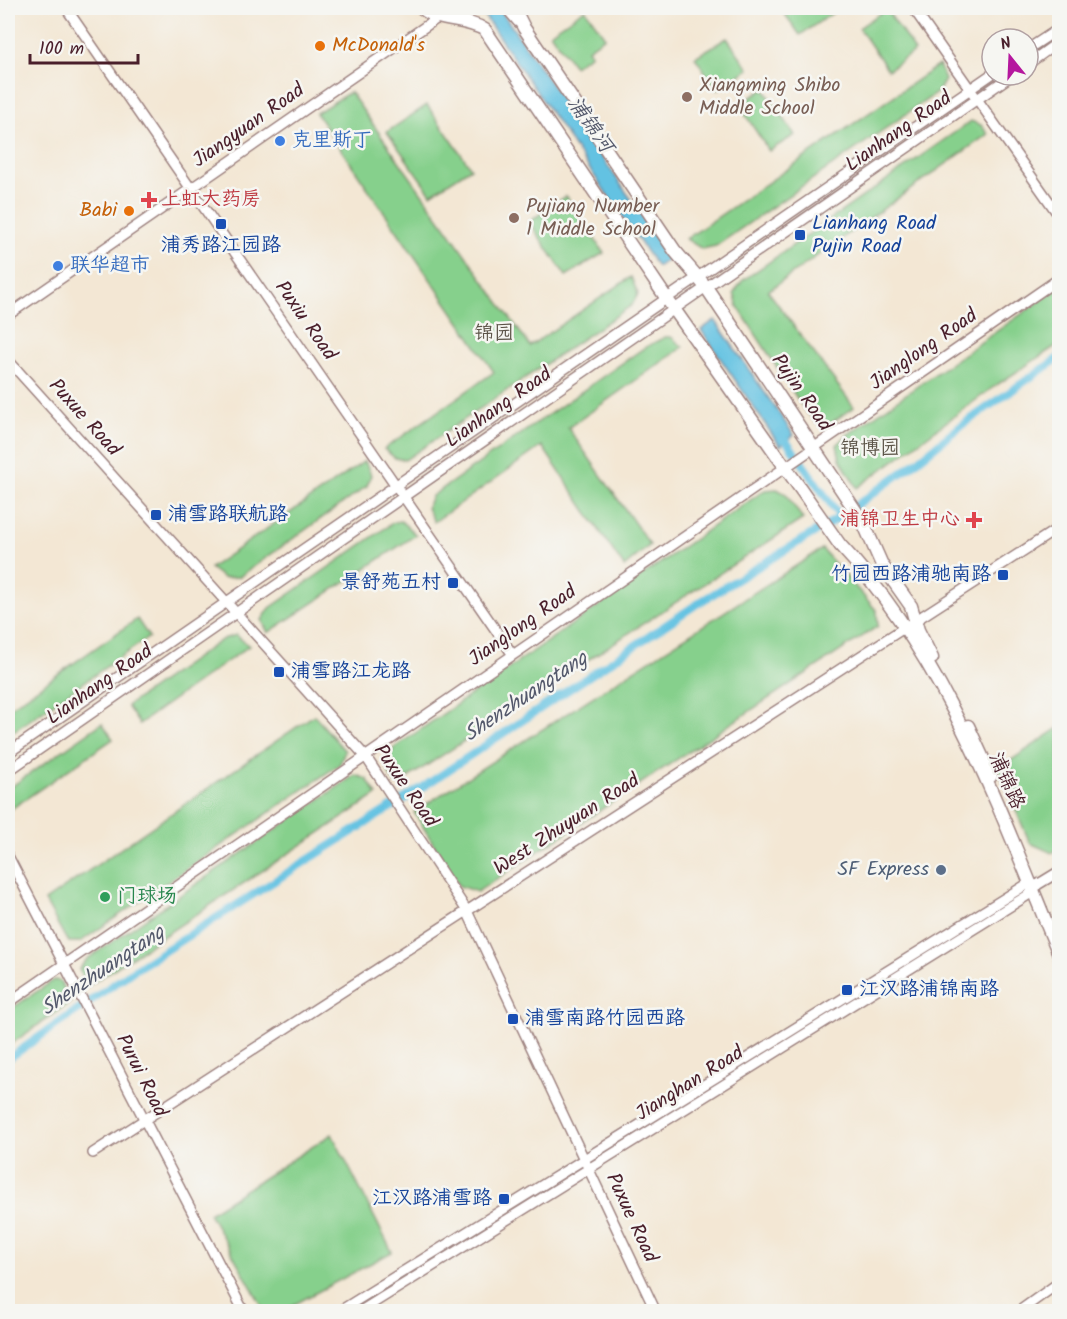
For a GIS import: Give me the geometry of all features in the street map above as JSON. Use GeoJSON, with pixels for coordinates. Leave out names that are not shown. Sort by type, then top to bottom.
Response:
{"type":"FeatureCollection","features":[{"type":"Feature","properties":{"kind":"main road"},"geometry":{"type":"LineString","coordinates":[[422,8],[437,18],[470,22],[485,30],[674,301],[835,538],[866,573],[893,611],[910,624]]}},
{"type":"Feature","properties":{"kind":"main road","name":"Pujin Road"},"geometry":{"type":"LineString","coordinates":[[514,8],[524,28],[675,251],[815,448],[863,522],[882,565],[911,606],[910,624],[981,751],[1033,887],[1059,937]]}},
{"type":"Feature","properties":{"kind":"main road"},"geometry":{"type":"LineString","coordinates":[[1033,887],[1059,956]]}},
{"type":"Feature","properties":{"kind":"street","name":"Puxiu Road"},"geometry":{"type":"LineString","coordinates":[[66,8],[513,655]]}},
{"type":"Feature","properties":{"kind":"street","name":"Jiangyuan Road"},"geometry":{"type":"LineString","coordinates":[[8,315],[452,8]]}},
{"type":"Feature","properties":{"kind":"street","name":"Pujin Road"},"geometry":{"type":"LineString","coordinates":[[506,8],[524,28]]}},
{"type":"Feature","properties":{"kind":"street"},"geometry":{"type":"LineString","coordinates":[[913,8],[1059,217]]}},
{"type":"Feature","properties":{"kind":"street"},"geometry":{"type":"LineString","coordinates":[[1040,41],[1059,28]]}},
{"type":"Feature","properties":{"kind":"street"},"geometry":{"type":"LineString","coordinates":[[1040,55],[1059,41]]}},
{"type":"Feature","properties":{"kind":"street","name":"Lianhang Road"},"geometry":{"type":"LineString","coordinates":[[699,284],[980,82]]}},
{"type":"Feature","properties":{"kind":"street","name":"Lianhang Road"},"geometry":{"type":"LineString","coordinates":[[8,753],[397,485],[995,87]]}},
{"type":"Feature","properties":{"kind":"street","name":"Jianglong Road"},"geometry":{"type":"LineString","coordinates":[[8,1003],[1059,278]]}},
{"type":"Feature","properties":{"kind":"street","name":"Lianhang Road"},"geometry":{"type":"LineString","coordinates":[[8,771],[403,496],[674,301]]}},
{"type":"Feature","properties":{"kind":"street","name":"Puxue Road"},"geometry":{"type":"LineString","coordinates":[[8,360],[366,757],[386,786],[467,911],[656,1311]]}},
{"type":"Feature","properties":{"kind":"street","name":"West Zhuyuan Road"},"geometry":{"type":"LineString","coordinates":[[93,1153],[1059,527]]}},
{"type":"Feature","properties":{"kind":"street","name":"Purui Road"},"geometry":{"type":"LineString","coordinates":[[8,856],[143,1121],[244,1311]]}},
{"type":"Feature","properties":{"kind":"street"},"geometry":{"type":"LineString","coordinates":[[338,1311],[583,1158],[1059,871]]}},
{"type":"Feature","properties":{"kind":"street","name":"Jianghan Road"},"geometry":{"type":"LineString","coordinates":[[359,1311],[1033,887]]}},
{"type":"Feature","properties":{"kind":"street"},"geometry":{"type":"LineString","coordinates":[[1018,1311],[1059,1282]]}},
{"type":"Feature","properties":{"kind":"green space"},"geometry":{"type":"Polygon","coordinates":[[[786,8],[831,8],[834,12],[800,35],[784,13],[786,8]]]}},
{"type":"Feature","properties":{"kind":"green space"},"geometry":{"type":"Polygon","coordinates":[[[585,9],[605,37],[588,49],[591,54],[574,66],[550,33],[585,9]]]}},
{"type":"Feature","properties":{"kind":"green space"},"geometry":{"type":"Polygon","coordinates":[[[886,9],[915,51],[888,70],[859,28],[886,9]]]}},
{"type":"Feature","properties":{"kind":"green space"},"geometry":{"type":"Polygon","coordinates":[[[727,38],[749,69],[717,90],[695,57],[727,38]]]}},
{"type":"Feature","properties":{"kind":"green space"},"geometry":{"type":"Polygon","coordinates":[[[939,65],[945,80],[938,92],[716,246],[702,249],[686,239],[939,65]]]}},
{"type":"Feature","properties":{"kind":"green space"},"geometry":{"type":"Polygon","coordinates":[[[764,89],[795,135],[769,151],[739,105],[764,89]]]}},
{"type":"Feature","properties":{"kind":"green space","name":"锦园"},"geometry":{"type":"Polygon","coordinates":[[[350,92],[530,346],[631,277],[638,294],[632,305],[405,460],[395,458],[384,449],[494,372],[316,113],[350,92]]]}},
{"type":"Feature","properties":{"kind":"green space"},"geometry":{"type":"Polygon","coordinates":[[[427,105],[471,168],[431,194],[387,132],[427,105]]]}},
{"type":"Feature","properties":{"kind":"green space"},"geometry":{"type":"Polygon","coordinates":[[[971,121],[981,125],[988,134],[768,291],[854,407],[828,425],[817,423],[804,409],[738,307],[734,293],[742,281],[971,121]]]}},
{"type":"Feature","properties":{"kind":"green space"},"geometry":{"type":"Polygon","coordinates":[[[566,196],[604,253],[566,276],[529,222],[566,196]]]}},
{"type":"Feature","properties":{"kind":"green space","name":"锦博园"},"geometry":{"type":"Polygon","coordinates":[[[1059,288],[1059,344],[995,386],[857,488],[840,459],[837,445],[847,435],[1059,288]]]}},
{"type":"Feature","properties":{"kind":"green space"},"geometry":{"type":"Polygon","coordinates":[[[665,337],[671,337],[683,347],[568,428],[650,545],[624,567],[542,446],[434,522],[427,508],[432,496],[644,348],[665,337]]]}},
{"type":"Feature","properties":{"kind":"green space"},"geometry":{"type":"Polygon","coordinates":[[[365,461],[371,475],[367,486],[239,577],[223,578],[210,568],[365,461]]]}},
{"type":"Feature","properties":{"kind":"green space"},"geometry":{"type":"Polygon","coordinates":[[[777,489],[786,494],[803,519],[397,785],[390,776],[385,761],[394,748],[765,490],[777,489]]]}},
{"type":"Feature","properties":{"kind":"green space"},"geometry":{"type":"Polygon","coordinates":[[[401,521],[416,535],[268,633],[262,620],[270,608],[394,522],[401,521]]]}},
{"type":"Feature","properties":{"kind":"green space"},"geometry":{"type":"Polygon","coordinates":[[[822,549],[877,611],[878,626],[477,892],[459,886],[414,812],[822,549]]]}},
{"type":"Feature","properties":{"kind":"green space"},"geometry":{"type":"Polygon","coordinates":[[[137,619],[149,637],[8,735],[8,709],[137,619]]]}},
{"type":"Feature","properties":{"kind":"green space"},"geometry":{"type":"Polygon","coordinates":[[[236,635],[249,646],[139,724],[127,706],[223,639],[236,635]]]}},
{"type":"Feature","properties":{"kind":"green space"},"geometry":{"type":"Polygon","coordinates":[[[314,715],[345,751],[340,764],[80,942],[69,942],[66,939],[45,901],[314,715]]]}},
{"type":"Feature","properties":{"kind":"green space"},"geometry":{"type":"Polygon","coordinates":[[[102,723],[113,739],[8,811],[8,789],[102,723]]]}},
{"type":"Feature","properties":{"kind":"green space"},"geometry":{"type":"Polygon","coordinates":[[[1059,728],[1059,848],[1052,853],[1030,843],[998,769],[1059,728]]]}},
{"type":"Feature","properties":{"kind":"green space"},"geometry":{"type":"Polygon","coordinates":[[[355,775],[367,779],[377,795],[88,986],[79,969],[87,959],[355,775]]]}},
{"type":"Feature","properties":{"kind":"green space"},"geometry":{"type":"Polygon","coordinates":[[[54,980],[60,981],[71,1002],[8,1046],[8,1011],[54,980]]]}},
{"type":"Feature","properties":{"kind":"green space"},"geometry":{"type":"Polygon","coordinates":[[[332,1134],[392,1252],[282,1311],[265,1311],[209,1213],[332,1134]]]}},
{"type":"Feature","properties":{"kind":"water"},"geometry":{"type":"Polygon","coordinates":[[[479,8],[499,8],[671,257],[657,267],[479,8]]]}},
{"type":"Feature","properties":{"kind":"water"},"geometry":{"type":"Polygon","coordinates":[[[715,320],[794,435],[780,446],[701,330],[715,320]]]}},
{"type":"Feature","properties":{"kind":"waterway","name":"Shenzhuangtang"},"geometry":{"type":"LineString","coordinates":[[8,1059],[134,970],[420,789],[700,602],[840,517],[915,463],[962,425],[1060,357]]}},
{"type":"Feature","properties":{"kind":"waterway","name":"浦锦河"},"geometry":{"type":"LineString","coordinates":[[781,433],[840,517]]}},
{"type":"Feature","properties":{"kind":"place","name":"McDonald's"},"geometry":{"type":"Point","coordinates":[320,46]}},
{"type":"Feature","properties":{"kind":"place","name":"Xiangming Shibo Middle School"},"geometry":{"type":"Point","coordinates":[687,97]}},
{"type":"Feature","properties":{"kind":"place","name":"克里斯丁"},"geometry":{"type":"Point","coordinates":[280,141]}},
{"type":"Feature","properties":{"kind":"place","name":"上虹大药房"},"geometry":{"type":"Point","coordinates":[149,200]}},
{"type":"Feature","properties":{"kind":"place","name":"Babi"},"geometry":{"type":"Point","coordinates":[129,211]}},
{"type":"Feature","properties":{"kind":"place","name":"Pujiang Number 1 Middle School"},"geometry":{"type":"Point","coordinates":[514,218]}},
{"type":"Feature","properties":{"kind":"place","name":"浦秀路江园路"},"geometry":{"type":"Point","coordinates":[221,224]}},
{"type":"Feature","properties":{"kind":"place","name":"Lianhang Road Pujin Road"},"geometry":{"type":"Point","coordinates":[800,235]}},
{"type":"Feature","properties":{"kind":"place","name":"联华超市"},"geometry":{"type":"Point","coordinates":[58,266]}},
{"type":"Feature","properties":{"kind":"place","name":"浦雪路联航路"},"geometry":{"type":"Point","coordinates":[156,515]}},
{"type":"Feature","properties":{"kind":"place","name":"浦锦卫生中心"},"geometry":{"type":"Point","coordinates":[974,520]}},
{"type":"Feature","properties":{"kind":"place","name":"竹园西路浦驰南路"},"geometry":{"type":"Point","coordinates":[1003,575]}},
{"type":"Feature","properties":{"kind":"place","name":"景舒苑五村"},"geometry":{"type":"Point","coordinates":[453,583]}},
{"type":"Feature","properties":{"kind":"place","name":"浦雪路江龙路"},"geometry":{"type":"Point","coordinates":[279,672]}},
{"type":"Feature","properties":{"kind":"place","name":"SF Express"},"geometry":{"type":"Point","coordinates":[941,870]}},
{"type":"Feature","properties":{"kind":"place","name":"门球场"},"geometry":{"type":"Point","coordinates":[105,897]}},
{"type":"Feature","properties":{"kind":"place","name":"江汉路浦锦南路"},"geometry":{"type":"Point","coordinates":[847,990]}},
{"type":"Feature","properties":{"kind":"place","name":"浦雪南路竹园西路"},"geometry":{"type":"Point","coordinates":[513,1019]}},
{"type":"Feature","properties":{"kind":"place","name":"江汉路浦雪路"},"geometry":{"type":"Point","coordinates":[504,1199]}}]}
